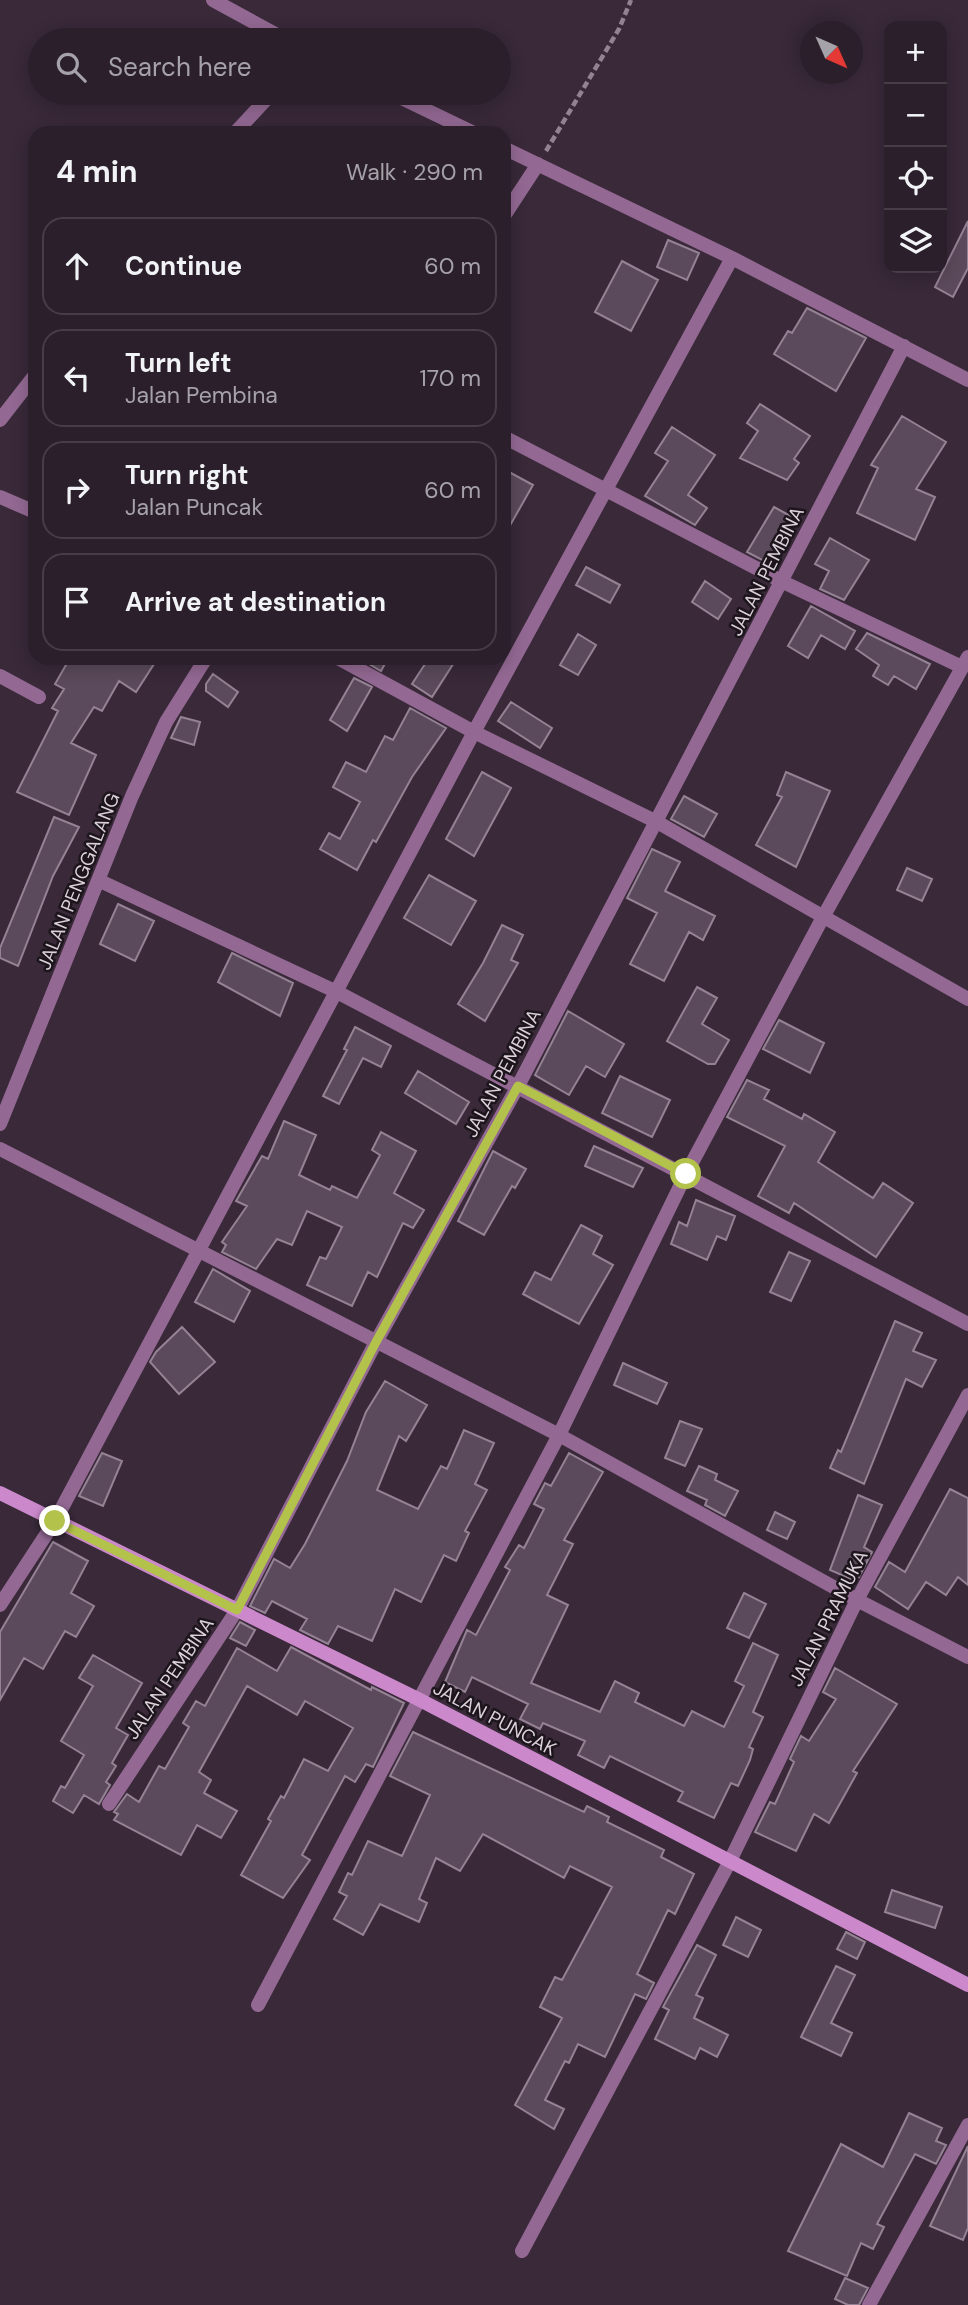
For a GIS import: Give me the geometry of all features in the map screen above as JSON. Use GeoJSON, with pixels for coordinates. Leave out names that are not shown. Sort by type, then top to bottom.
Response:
{"type":"FeatureCollection","features":[{"type":"Feature","properties":{"kind":"street"},"geometry":{"type":"LineString","coordinates":[[213,0],[264,28]]}},
{"type":"Feature","properties":{"kind":"street"},"geometry":{"type":"LineString","coordinates":[[241,126],[261,105]]}},
{"type":"Feature","properties":{"kind":"street"},"geometry":{"type":"LineString","coordinates":[[416,105],[459,126]]}},
{"type":"Feature","properties":{"kind":"street"},"geometry":{"type":"LineString","coordinates":[[511,151],[732,258],[968,380]]}},
{"type":"Feature","properties":{"kind":"street"},"geometry":{"type":"LineString","coordinates":[[511,205],[538,164]]}},
{"type":"Feature","properties":{"kind":"street"},"geometry":{"type":"LineString","coordinates":[[0,1605],[55,1521],[474,732],[732,258]]}},
{"type":"Feature","properties":{"kind":"street","name":"JALAN PEMBINA"},"geometry":{"type":"LineString","coordinates":[[109,1804],[237,1610],[376,1342],[518,1086],[904,346]]}},
{"type":"Feature","properties":{"kind":"street"},"geometry":{"type":"LineString","coordinates":[[0,420],[28,384]]}},
{"type":"Feature","properties":{"kind":"street"},"geometry":{"type":"LineString","coordinates":[[258,2006],[559,1435],[686,1174],[822,919],[965,662],[783,582],[511,441]]}},
{"type":"Feature","properties":{"kind":"street"},"geometry":{"type":"LineString","coordinates":[[0,497],[28,509]]}},
{"type":"Feature","properties":{"kind":"street","name":"JALAN PENGGALANG"},"geometry":{"type":"LineString","coordinates":[[0,1124],[166,722],[202,665]]}},
{"type":"Feature","properties":{"kind":"street"},"geometry":{"type":"LineString","coordinates":[[351,665],[474,732],[657,822],[822,919],[968,999]]}},
{"type":"Feature","properties":{"kind":"street"},"geometry":{"type":"LineString","coordinates":[[0,676],[39,697]]}},
{"type":"Feature","properties":{"kind":"street"},"geometry":{"type":"LineString","coordinates":[[100,881],[337,992],[968,1324]]}},
{"type":"Feature","properties":{"kind":"street"},"geometry":{"type":"LineString","coordinates":[[0,1149],[559,1435],[857,1600],[968,1657]]}},
{"type":"Feature","properties":{"kind":"street","name":"JALAN PRAMUKA"},"geometry":{"type":"LineString","coordinates":[[522,2251],[729,1863],[857,1600],[968,1395]]}},
{"type":"Feature","properties":{"kind":"street","name":"JALAN PUNCAK"},"geometry":{"type":"LineString","coordinates":[[0,1493],[421,1700],[729,1863],[968,1985]]}},
{"type":"Feature","properties":{"kind":"street"},"geometry":{"type":"LineString","coordinates":[[869,2305],[968,2125]]}},
{"type":"Feature","properties":{"kind":"path"},"geometry":{"type":"LineString","coordinates":[[538,164],[619,29],[631,0]]}},
{"type":"Feature","properties":{"kind":"building"},"geometry":{"type":"Polygon","coordinates":[[[968,221],[968,268],[953,297],[935,287],[942,273],[947,273],[947,263],[968,221]]]}},
{"type":"Feature","properties":{"kind":"building"},"geometry":{"type":"Polygon","coordinates":[[[668,240],[699,253],[687,280],[657,267],[668,240]]]}},
{"type":"Feature","properties":{"kind":"building"},"geometry":{"type":"Polygon","coordinates":[[[622,261],[658,280],[631,331],[595,312],[622,261]]]}},
{"type":"Feature","properties":{"kind":"building"},"geometry":{"type":"Polygon","coordinates":[[[807,308],[866,338],[836,391],[774,354],[788,331],[792,333],[807,308]]]}},
{"type":"Feature","properties":{"kind":"building"},"geometry":{"type":"Polygon","coordinates":[[[760,404],[810,436],[794,459],[799,463],[787,480],[740,458],[758,431],[747,423],[760,404]]]}},
{"type":"Feature","properties":{"kind":"building"},"geometry":{"type":"Polygon","coordinates":[[[902,416],[946,442],[916,489],[935,497],[915,540],[857,513],[878,468],[871,465],[902,416]]]}},
{"type":"Feature","properties":{"kind":"building"},"geometry":{"type":"Polygon","coordinates":[[[672,427],[715,455],[688,495],[707,508],[695,525],[645,496],[668,461],[655,453],[672,427]]]}},
{"type":"Feature","properties":{"kind":"building"},"geometry":{"type":"Polygon","coordinates":[[[511,473],[533,485],[511,524],[511,473]]]}},
{"type":"Feature","properties":{"kind":"building"},"geometry":{"type":"Polygon","coordinates":[[[774,507],[794,518],[768,563],[747,552],[774,507]]]}},
{"type":"Feature","properties":{"kind":"building"},"geometry":{"type":"Polygon","coordinates":[[[830,538],[869,560],[844,600],[820,589],[829,571],[815,564],[830,538]]]}},
{"type":"Feature","properties":{"kind":"building"},"geometry":{"type":"Polygon","coordinates":[[[586,567],[620,585],[610,603],[576,585],[586,567]]]}},
{"type":"Feature","properties":{"kind":"building"},"geometry":{"type":"Polygon","coordinates":[[[705,581],[731,599],[718,619],[692,602],[705,581]]]}},
{"type":"Feature","properties":{"kind":"building"},"geometry":{"type":"Polygon","coordinates":[[[811,606],[855,631],[845,649],[821,635],[808,658],[788,646],[811,606]]]}},
{"type":"Feature","properties":{"kind":"building"},"geometry":{"type":"Polygon","coordinates":[[[867,633],[930,664],[916,689],[894,676],[888,685],[873,676],[879,665],[856,649],[867,633]]]}},
{"type":"Feature","properties":{"kind":"building"},"geometry":{"type":"Polygon","coordinates":[[[578,634],[596,645],[578,675],[560,665],[578,634]]]}},
{"type":"Feature","properties":{"kind":"building"},"geometry":{"type":"Polygon","coordinates":[[[66,665],[153,665],[136,692],[119,681],[102,711],[94,707],[71,743],[96,755],[69,815],[17,792],[58,711],[52,708],[64,689],[55,684],[66,665]]]}},
{"type":"Feature","properties":{"kind":"building"},"geometry":{"type":"Polygon","coordinates":[[[371,665],[384,665],[381,671],[371,665]]]}},
{"type":"Feature","properties":{"kind":"building"},"geometry":{"type":"Polygon","coordinates":[[[424,665],[453,665],[432,697],[412,684],[424,665]]]}},
{"type":"Feature","properties":{"kind":"building"},"geometry":{"type":"Polygon","coordinates":[[[213,674],[238,692],[228,707],[206,691],[206,684],[213,674]]]}},
{"type":"Feature","properties":{"kind":"building"},"geometry":{"type":"Polygon","coordinates":[[[354,678],[372,687],[347,731],[330,720],[354,678]]]}},
{"type":"Feature","properties":{"kind":"building"},"geometry":{"type":"Polygon","coordinates":[[[511,702],[552,728],[540,748],[498,721],[511,702]]]}},
{"type":"Feature","properties":{"kind":"building"},"geometry":{"type":"Polygon","coordinates":[[[410,708],[446,728],[412,777],[376,842],[373,840],[357,870],[320,849],[329,833],[340,839],[360,802],[333,787],[346,762],[366,772],[385,736],[393,740],[410,708]]]}},
{"type":"Feature","properties":{"kind":"building"},"geometry":{"type":"Polygon","coordinates":[[[181,717],[200,722],[194,745],[171,738],[181,717]]]}},
{"type":"Feature","properties":{"kind":"building"},"geometry":{"type":"Polygon","coordinates":[[[482,772],[511,788],[474,856],[446,839],[482,772]]]}},
{"type":"Feature","properties":{"kind":"building"},"geometry":{"type":"Polygon","coordinates":[[[786,772],[830,791],[796,867],[756,845],[782,797],[777,795],[786,772]]]}},
{"type":"Feature","properties":{"kind":"building"},"geometry":{"type":"Polygon","coordinates":[[[684,796],[717,814],[704,837],[671,819],[684,796]]]}},
{"type":"Feature","properties":{"kind":"building"},"geometry":{"type":"Polygon","coordinates":[[[54,817],[79,827],[53,876],[18,966],[0,958],[0,948],[54,817]]]}},
{"type":"Feature","properties":{"kind":"building"},"geometry":{"type":"Polygon","coordinates":[[[652,849],[680,862],[665,891],[715,916],[703,940],[689,932],[664,981],[630,964],[657,913],[627,898],[652,849]]]}},
{"type":"Feature","properties":{"kind":"building"},"geometry":{"type":"Polygon","coordinates":[[[907,868],[932,879],[922,901],[897,890],[907,868]]]}},
{"type":"Feature","properties":{"kind":"building"},"geometry":{"type":"Polygon","coordinates":[[[429,875],[476,901],[451,945],[404,918],[429,875]]]}},
{"type":"Feature","properties":{"kind":"building"},"geometry":{"type":"Polygon","coordinates":[[[118,904],[154,921],[135,961],[100,944],[118,904]]]}},
{"type":"Feature","properties":{"kind":"building"},"geometry":{"type":"Polygon","coordinates":[[[502,925],[523,935],[511,960],[518,963],[485,1021],[458,1004],[502,925]]]}},
{"type":"Feature","properties":{"kind":"building"},"geometry":{"type":"Polygon","coordinates":[[[232,953],[293,983],[280,1016],[218,982],[232,953]]]}},
{"type":"Feature","properties":{"kind":"building"},"geometry":{"type":"Polygon","coordinates":[[[697,987],[717,998],[702,1024],[729,1040],[715,1064],[708,1064],[667,1041],[697,987]]]}},
{"type":"Feature","properties":{"kind":"building"},"geometry":{"type":"Polygon","coordinates":[[[568,1011],[624,1044],[605,1077],[586,1066],[569,1095],[535,1075],[568,1011]]]}},
{"type":"Feature","properties":{"kind":"building"},"geometry":{"type":"Polygon","coordinates":[[[779,1020],[824,1043],[810,1073],[763,1049],[779,1020]]]}},
{"type":"Feature","properties":{"kind":"building"},"geometry":{"type":"Polygon","coordinates":[[[355,1027],[391,1046],[381,1067],[363,1058],[339,1104],[323,1096],[347,1050],[344,1049],[355,1027]]]}},
{"type":"Feature","properties":{"kind":"building"},"geometry":{"type":"Polygon","coordinates":[[[418,1071],[469,1102],[456,1124],[405,1093],[418,1071]]]}},
{"type":"Feature","properties":{"kind":"building"},"geometry":{"type":"Polygon","coordinates":[[[620,1076],[670,1100],[652,1137],[602,1113],[620,1076]]]}},
{"type":"Feature","properties":{"kind":"building"},"geometry":{"type":"Polygon","coordinates":[[[747,1080],[769,1090],[764,1099],[802,1119],[804,1114],[835,1132],[818,1162],[873,1198],[883,1183],[913,1203],[876,1257],[794,1203],[789,1213],[758,1196],[785,1146],[727,1117],[747,1080]]]}},
{"type":"Feature","properties":{"kind":"building"},"geometry":{"type":"Polygon","coordinates":[[[284,1121],[316,1135],[299,1175],[330,1190],[332,1186],[357,1198],[380,1155],[372,1150],[381,1132],[416,1151],[394,1193],[424,1210],[413,1228],[403,1223],[377,1277],[368,1272],[352,1306],[307,1285],[320,1257],[326,1259],[342,1227],[307,1211],[292,1245],[277,1239],[256,1269],[222,1252],[226,1245],[222,1242],[247,1206],[236,1201],[262,1156],[268,1159],[284,1121]]]}},
{"type":"Feature","properties":{"kind":"building"},"geometry":{"type":"Polygon","coordinates":[[[594,1146],[643,1168],[633,1187],[585,1166],[594,1146]]]}},
{"type":"Feature","properties":{"kind":"building"},"geometry":{"type":"Polygon","coordinates":[[[493,1151],[526,1169],[515,1188],[512,1186],[484,1235],[458,1221],[493,1151]]]}},
{"type":"Feature","properties":{"kind":"building"},"geometry":{"type":"Polygon","coordinates":[[[696,1200],[735,1216],[726,1240],[717,1236],[707,1260],[671,1244],[679,1222],[687,1226],[696,1200]]]}},
{"type":"Feature","properties":{"kind":"building"},"geometry":{"type":"Polygon","coordinates":[[[581,1225],[602,1236],[593,1254],[613,1265],[579,1324],[523,1294],[535,1272],[551,1280],[581,1225]]]}},
{"type":"Feature","properties":{"kind":"building"},"geometry":{"type":"Polygon","coordinates":[[[789,1252],[810,1261],[791,1301],[770,1292],[789,1252]]]}},
{"type":"Feature","properties":{"kind":"building"},"geometry":{"type":"Polygon","coordinates":[[[213,1269],[250,1291],[234,1322],[195,1302],[213,1269]]]}},
{"type":"Feature","properties":{"kind":"building"},"geometry":{"type":"Polygon","coordinates":[[[895,1321],[922,1333],[913,1351],[936,1360],[922,1387],[906,1379],[864,1484],[830,1468],[838,1450],[841,1452],[895,1321]]]}},
{"type":"Feature","properties":{"kind":"building"},"geometry":{"type":"Polygon","coordinates":[[[182,1327],[215,1362],[179,1394],[150,1362],[156,1352],[182,1327]]]}},
{"type":"Feature","properties":{"kind":"building"},"geometry":{"type":"Polygon","coordinates":[[[623,1363],[667,1383],[657,1404],[614,1385],[623,1363]]]}},
{"type":"Feature","properties":{"kind":"building"},"geometry":{"type":"Polygon","coordinates":[[[385,1381],[427,1405],[406,1441],[399,1436],[377,1490],[418,1509],[441,1466],[447,1469],[464,1430],[494,1443],[475,1484],[487,1490],[465,1531],[469,1533],[456,1561],[444,1555],[421,1602],[395,1589],[372,1641],[338,1626],[328,1644],[300,1630],[307,1619],[272,1601],[265,1613],[250,1606],[274,1559],[290,1568],[305,1544],[347,1461],[366,1412],[385,1381]]]}},
{"type":"Feature","properties":{"kind":"building"},"geometry":{"type":"Polygon","coordinates":[[[680,1421],[702,1429],[685,1466],[665,1458],[680,1421]]]}},
{"type":"Feature","properties":{"kind":"building"},"geometry":{"type":"Polygon","coordinates":[[[102,1453],[122,1461],[103,1506],[79,1496],[102,1453]]]}},
{"type":"Feature","properties":{"kind":"building"},"geometry":{"type":"Polygon","coordinates":[[[569,1453],[603,1472],[564,1540],[573,1544],[547,1595],[568,1605],[531,1683],[600,1712],[615,1681],[639,1693],[635,1702],[684,1726],[692,1711],[724,1727],[744,1686],[735,1681],[753,1643],[778,1655],[753,1712],[763,1717],[749,1747],[753,1749],[750,1760],[738,1786],[731,1783],[714,1818],[678,1801],[683,1792],[610,1756],[604,1768],[578,1755],[585,1741],[543,1723],[540,1729],[520,1719],[528,1704],[472,1677],[465,1692],[445,1682],[467,1630],[476,1635],[510,1570],[505,1567],[519,1545],[524,1548],[544,1509],[534,1504],[545,1483],[551,1486],[569,1453]]]}},
{"type":"Feature","properties":{"kind":"building"},"geometry":{"type":"Polygon","coordinates":[[[699,1466],[717,1474],[715,1480],[738,1491],[725,1516],[705,1505],[707,1500],[687,1491],[699,1466]]]}},
{"type":"Feature","properties":{"kind":"building"},"geometry":{"type":"Polygon","coordinates":[[[950,1489],[968,1498],[968,1585],[958,1577],[946,1595],[926,1582],[908,1609],[875,1587],[889,1562],[905,1572],[950,1489]]]}},
{"type":"Feature","properties":{"kind":"building"},"geometry":{"type":"Polygon","coordinates":[[[858,1495],[882,1505],[864,1547],[872,1552],[859,1577],[854,1573],[851,1579],[830,1570],[858,1495]]]}},
{"type":"Feature","properties":{"kind":"building"},"geometry":{"type":"Polygon","coordinates":[[[775,1512],[795,1522],[787,1539],[767,1530],[775,1512]]]}},
{"type":"Feature","properties":{"kind":"building"},"geometry":{"type":"Polygon","coordinates":[[[53,1542],[88,1561],[71,1593],[94,1606],[76,1637],[65,1631],[43,1669],[24,1658],[0,1700],[0,1632],[53,1542]]]}},
{"type":"Feature","properties":{"kind":"building"},"geometry":{"type":"Polygon","coordinates":[[[744,1593],[766,1604],[749,1638],[727,1628],[744,1593]]]}},
{"type":"Feature","properties":{"kind":"building"},"geometry":{"type":"Polygon","coordinates":[[[240,1622],[255,1630],[246,1646],[230,1638],[240,1622]]]}},
{"type":"Feature","properties":{"kind":"building"},"geometry":{"type":"Polygon","coordinates":[[[291,1647],[371,1690],[372,1687],[404,1703],[373,1767],[366,1764],[355,1782],[345,1776],[302,1855],[310,1860],[283,1898],[241,1875],[271,1821],[268,1819],[281,1796],[284,1798],[304,1759],[328,1771],[353,1728],[305,1701],[297,1715],[247,1686],[199,1772],[211,1780],[204,1793],[237,1811],[221,1838],[197,1825],[181,1855],[114,1820],[118,1814],[114,1812],[127,1794],[139,1802],[159,1766],[165,1769],[189,1727],[183,1723],[196,1701],[205,1706],[237,1648],[277,1671],[291,1647]]]}},
{"type":"Feature","properties":{"kind":"building"},"geometry":{"type":"Polygon","coordinates":[[[93,1655],[142,1683],[116,1728],[128,1735],[112,1763],[116,1766],[106,1782],[110,1785],[99,1804],[84,1795],[73,1813],[53,1801],[61,1786],[65,1788],[84,1755],[61,1741],[93,1686],[79,1678],[93,1655]]]}},
{"type":"Feature","properties":{"kind":"building"},"geometry":{"type":"Polygon","coordinates":[[[835,1668],[897,1704],[853,1771],[857,1773],[829,1823],[814,1814],[796,1851],[755,1832],[770,1802],[775,1804],[794,1762],[790,1759],[801,1736],[809,1741],[836,1699],[823,1692],[835,1668]]]}},
{"type":"Feature","properties":{"kind":"building"},"geometry":{"type":"Polygon","coordinates":[[[413,1732],[584,1812],[587,1806],[609,1817],[607,1822],[664,1850],[661,1857],[694,1874],[675,1914],[668,1910],[637,1974],[654,1983],[646,1999],[635,1994],[605,2057],[578,2044],[569,2063],[565,2061],[545,2100],[564,2109],[554,2129],[515,2105],[562,2018],[540,2007],[555,1977],[562,1980],[612,1887],[570,1866],[564,1878],[483,1834],[460,1871],[436,1858],[419,1899],[427,1903],[419,1922],[380,1904],[363,1935],[334,1919],[347,1896],[339,1892],[348,1873],[352,1875],[368,1841],[402,1856],[430,1795],[390,1776],[413,1732]]]}},
{"type":"Feature","properties":{"kind":"building"},"geometry":{"type":"Polygon","coordinates":[[[892,1890],[942,1907],[935,1928],[885,1912],[892,1890]]]}},
{"type":"Feature","properties":{"kind":"building"},"geometry":{"type":"Polygon","coordinates":[[[736,1917],[761,1930],[748,1957],[723,1945],[736,1917]]]}},
{"type":"Feature","properties":{"kind":"building"},"geometry":{"type":"Polygon","coordinates":[[[846,1932],[865,1942],[857,1959],[837,1949],[846,1932]]]}},
{"type":"Feature","properties":{"kind":"building"},"geometry":{"type":"Polygon","coordinates":[[[697,1945],[716,1955],[696,1995],[703,1998],[694,2018],[728,2035],[717,2057],[700,2048],[695,2059],[655,2039],[669,2010],[663,2007],[697,1945]]]}},
{"type":"Feature","properties":{"kind":"building"},"geometry":{"type":"Polygon","coordinates":[[[836,1966],[855,1975],[831,2023],[852,2033],[841,2056],[801,2037],[836,1966]]]}},
{"type":"Feature","properties":{"kind":"building"},"geometry":{"type":"Polygon","coordinates":[[[909,2113],[942,2128],[936,2141],[946,2145],[936,2164],[915,2154],[877,2224],[884,2227],[873,2249],[861,2243],[847,2276],[788,2251],[841,2144],[883,2167],[909,2113]]]}},
{"type":"Feature","properties":{"kind":"building"},"geometry":{"type":"Polygon","coordinates":[[[968,2146],[968,2228],[963,2240],[930,2226],[968,2146]]]}},
{"type":"Feature","properties":{"kind":"building"},"geometry":{"type":"Polygon","coordinates":[[[845,2278],[868,2288],[859,2305],[848,2305],[835,2299],[845,2278]]]}},
{"type":"Feature","properties":{"kind":"route"},"geometry":{"type":"LineString","coordinates":[[55,1521],[237,1610],[376,1342],[518,1086],[686,1174]]}}]}
